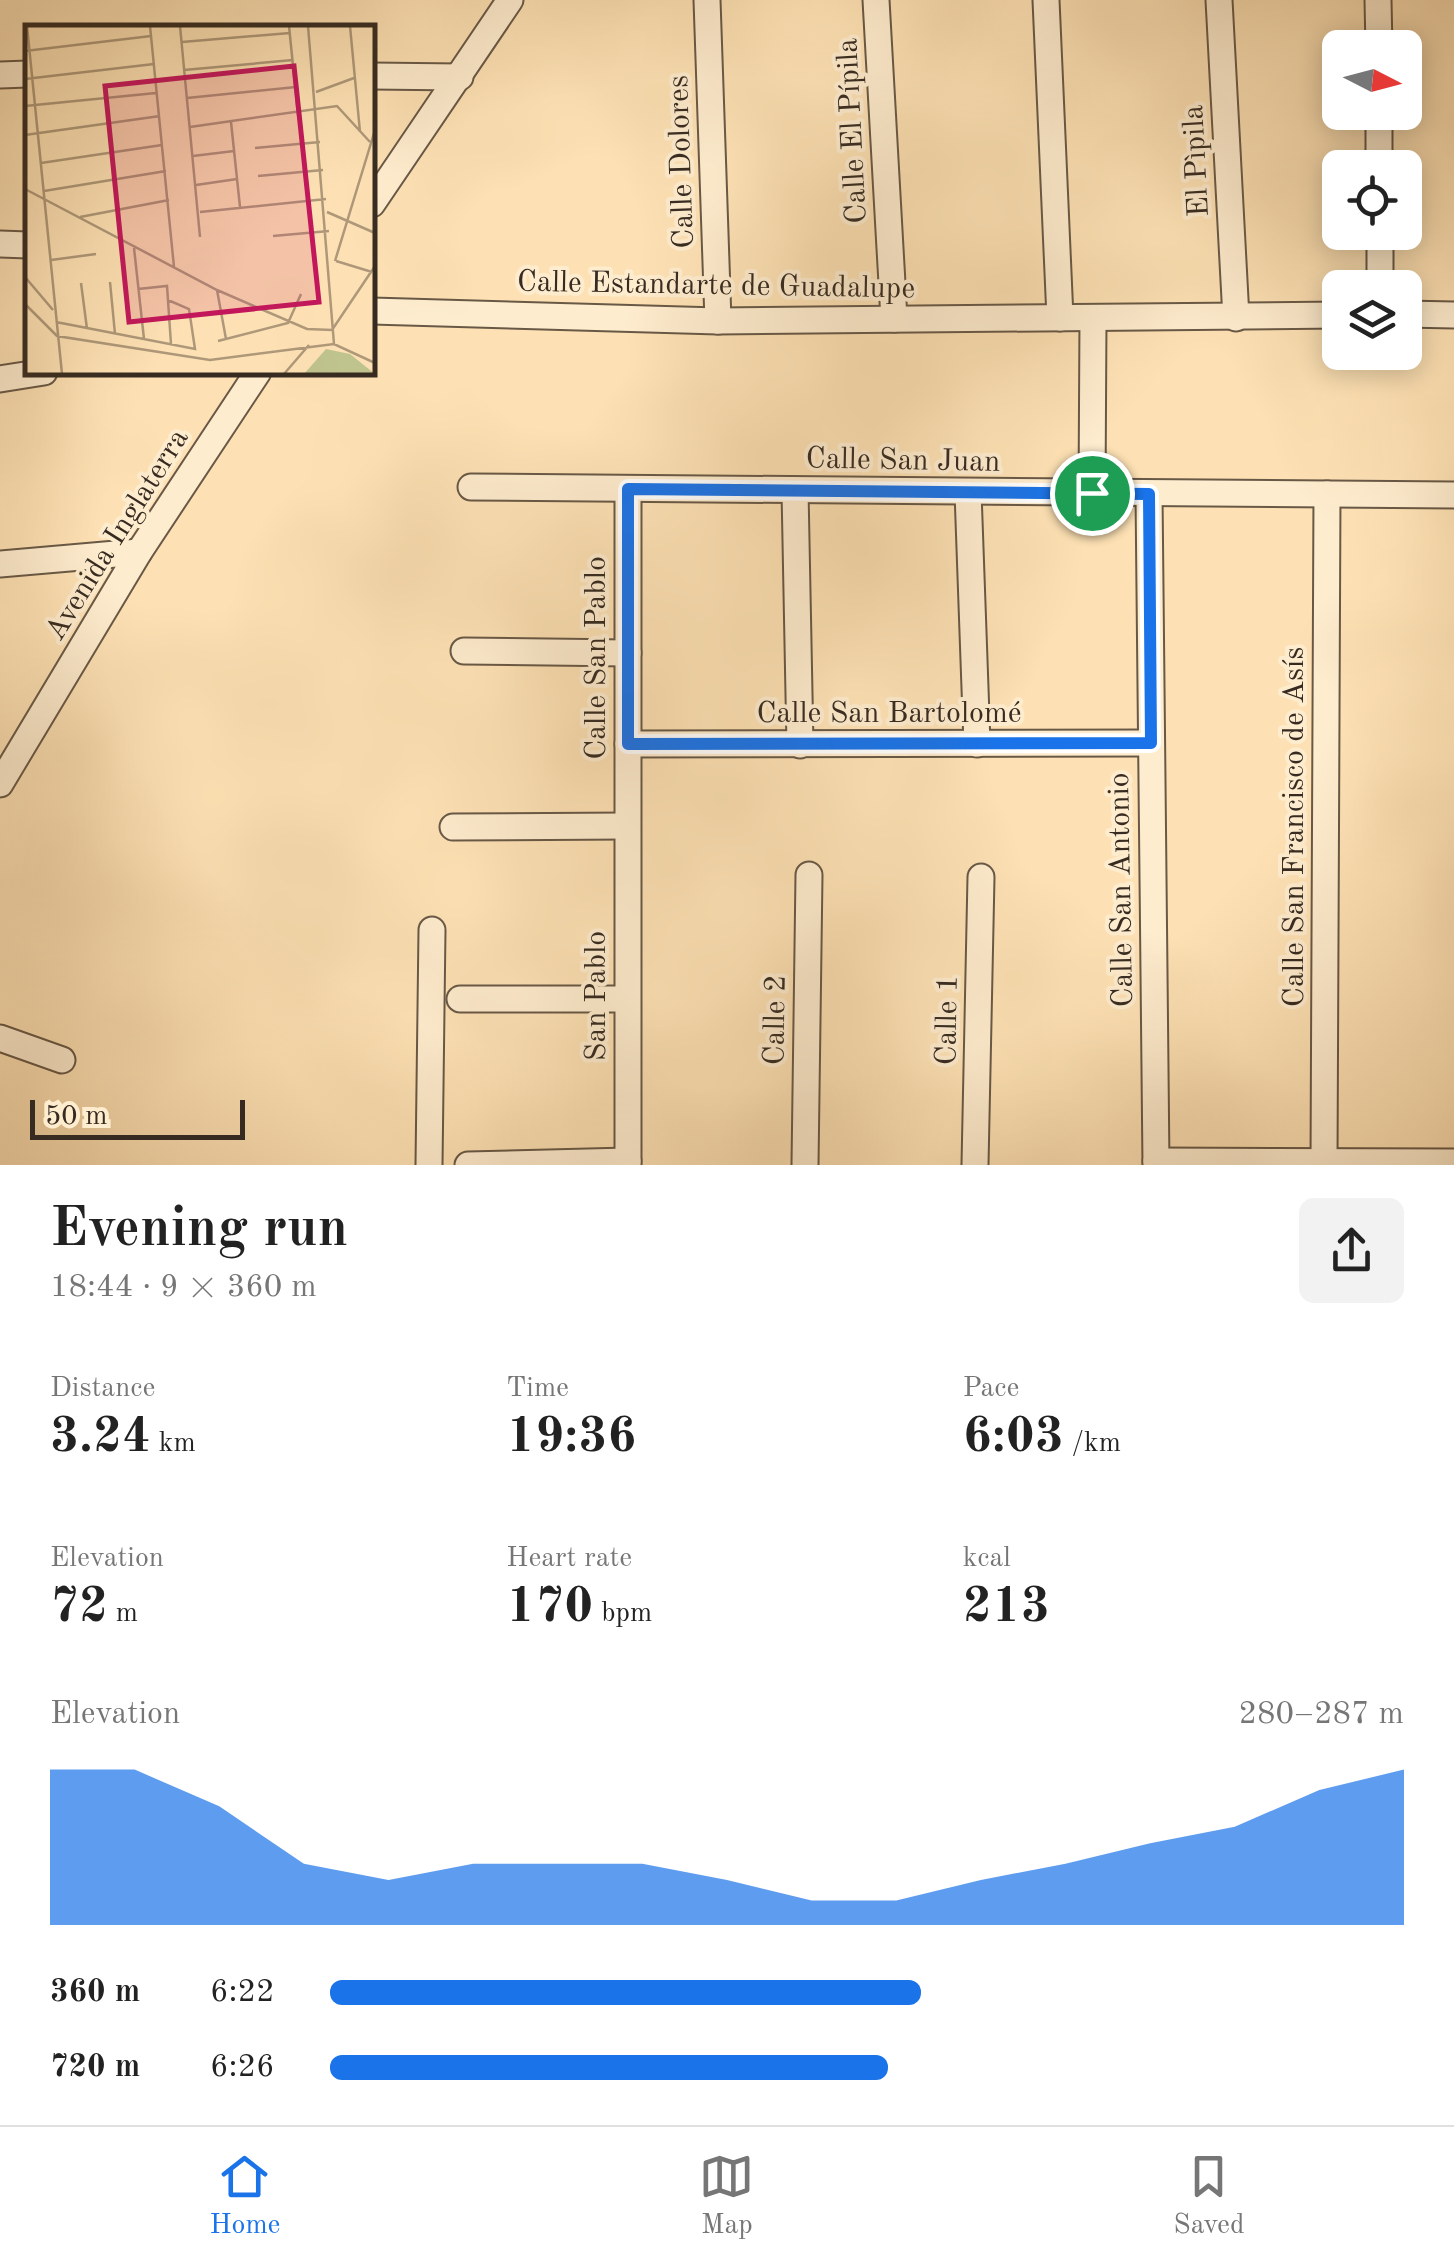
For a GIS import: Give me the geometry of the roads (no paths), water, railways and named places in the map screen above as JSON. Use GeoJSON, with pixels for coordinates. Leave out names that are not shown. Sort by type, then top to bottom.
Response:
{"type":"FeatureCollection","features":[{"type":"Feature","properties":{"kind":"street"},"geometry":{"type":"LineString","coordinates":[[375,200],[510,0]]}},
{"type":"Feature","properties":{"kind":"street","name":"Calle Dolores"},"geometry":{"type":"LineString","coordinates":[[707,0],[718,321]]}},
{"type":"Feature","properties":{"kind":"street","name":"Calle El Pípila"},"geometry":{"type":"LineString","coordinates":[[876,0],[894,319]]}},
{"type":"Feature","properties":{"kind":"street"},"geometry":{"type":"LineString","coordinates":[[1046,0],[1060,318]]}},
{"type":"Feature","properties":{"kind":"street","name":"El Pìpila"},"geometry":{"type":"LineString","coordinates":[[1219,0],[1236,318]]}},
{"type":"Feature","properties":{"kind":"street"},"geometry":{"type":"LineString","coordinates":[[1378,0],[1378,30]]}},
{"type":"Feature","properties":{"kind":"street"},"geometry":{"type":"LineString","coordinates":[[0,75],[25,74]]}},
{"type":"Feature","properties":{"kind":"street"},"geometry":{"type":"LineString","coordinates":[[375,76],[460,77]]}},
{"type":"Feature","properties":{"kind":"street"},"geometry":{"type":"LineString","coordinates":[[0,244],[25,245]]}},
{"type":"Feature","properties":{"kind":"street","name":"Calle Estandarte de Guadalupe"},"geometry":{"type":"LineString","coordinates":[[375,311],[718,321],[1322,316]]}},
{"type":"Feature","properties":{"kind":"street"},"geometry":{"type":"LineString","coordinates":[[1422,314],[1454,315]]}},
{"type":"Feature","properties":{"kind":"street"},"geometry":{"type":"LineString","coordinates":[[1092,493],[1094,318]]}},
{"type":"Feature","properties":{"kind":"street"},"geometry":{"type":"LineString","coordinates":[[0,379],[29,375]]}},
{"type":"Feature","properties":{"kind":"street","name":"Avenida Inglaterra"},"geometry":{"type":"LineString","coordinates":[[0,784],[139,552],[256,375]]}},
{"type":"Feature","properties":{"kind":"street","name":"Calle San Juan"},"geometry":{"type":"LineString","coordinates":[[471,486],[1454,495]]}},
{"type":"Feature","properties":{"kind":"street","name":"Calle San Pablo"},"geometry":{"type":"LineString","coordinates":[[626,826],[628,489]]}},
{"type":"Feature","properties":{"kind":"street"},"geometry":{"type":"LineString","coordinates":[[795,490],[800,745]]}},
{"type":"Feature","properties":{"kind":"street"},"geometry":{"type":"LineString","coordinates":[[968,492],[977,744]]}},
{"type":"Feature","properties":{"kind":"street","name":"Calle San Antonio"},"geometry":{"type":"LineString","coordinates":[[1149,494],[1156,1163]]}},
{"type":"Feature","properties":{"kind":"street","name":"Calle San Francisco de Asís"},"geometry":{"type":"LineString","coordinates":[[1324,1162],[1327,494]]}},
{"type":"Feature","properties":{"kind":"street"},"geometry":{"type":"LineString","coordinates":[[0,564],[139,552]]}},
{"type":"Feature","properties":{"kind":"street"},"geometry":{"type":"LineString","coordinates":[[464,651],[628,653]]}},
{"type":"Feature","properties":{"kind":"street","name":"Calle San Bartolomé"},"geometry":{"type":"LineString","coordinates":[[628,744],[1151,743]]}},
{"type":"Feature","properties":{"kind":"street"},"geometry":{"type":"LineString","coordinates":[[454,826],[626,826]]}},
{"type":"Feature","properties":{"kind":"street","name":"San Pablo"},"geometry":{"type":"LineString","coordinates":[[626,826],[628,1163]]}},
{"type":"Feature","properties":{"kind":"street","name":"Calle 2"},"geometry":{"type":"LineString","coordinates":[[805,1165],[809,875]]}},
{"type":"Feature","properties":{"kind":"street","name":"Calle 1"},"geometry":{"type":"LineString","coordinates":[[975,1165],[981,876]]}},
{"type":"Feature","properties":{"kind":"street"},"geometry":{"type":"LineString","coordinates":[[429,1165],[432,930]]}},
{"type":"Feature","properties":{"kind":"street"},"geometry":{"type":"LineString","coordinates":[[460,999],[628,999]]}},
{"type":"Feature","properties":{"kind":"street"},"geometry":{"type":"LineString","coordinates":[[0,1038],[62,1060]]}},
{"type":"Feature","properties":{"kind":"street"},"geometry":{"type":"LineString","coordinates":[[1156,1163],[1454,1162]]}},
{"type":"Feature","properties":{"kind":"street"},"geometry":{"type":"LineString","coordinates":[[468,1164],[628,1163]]}}]}
